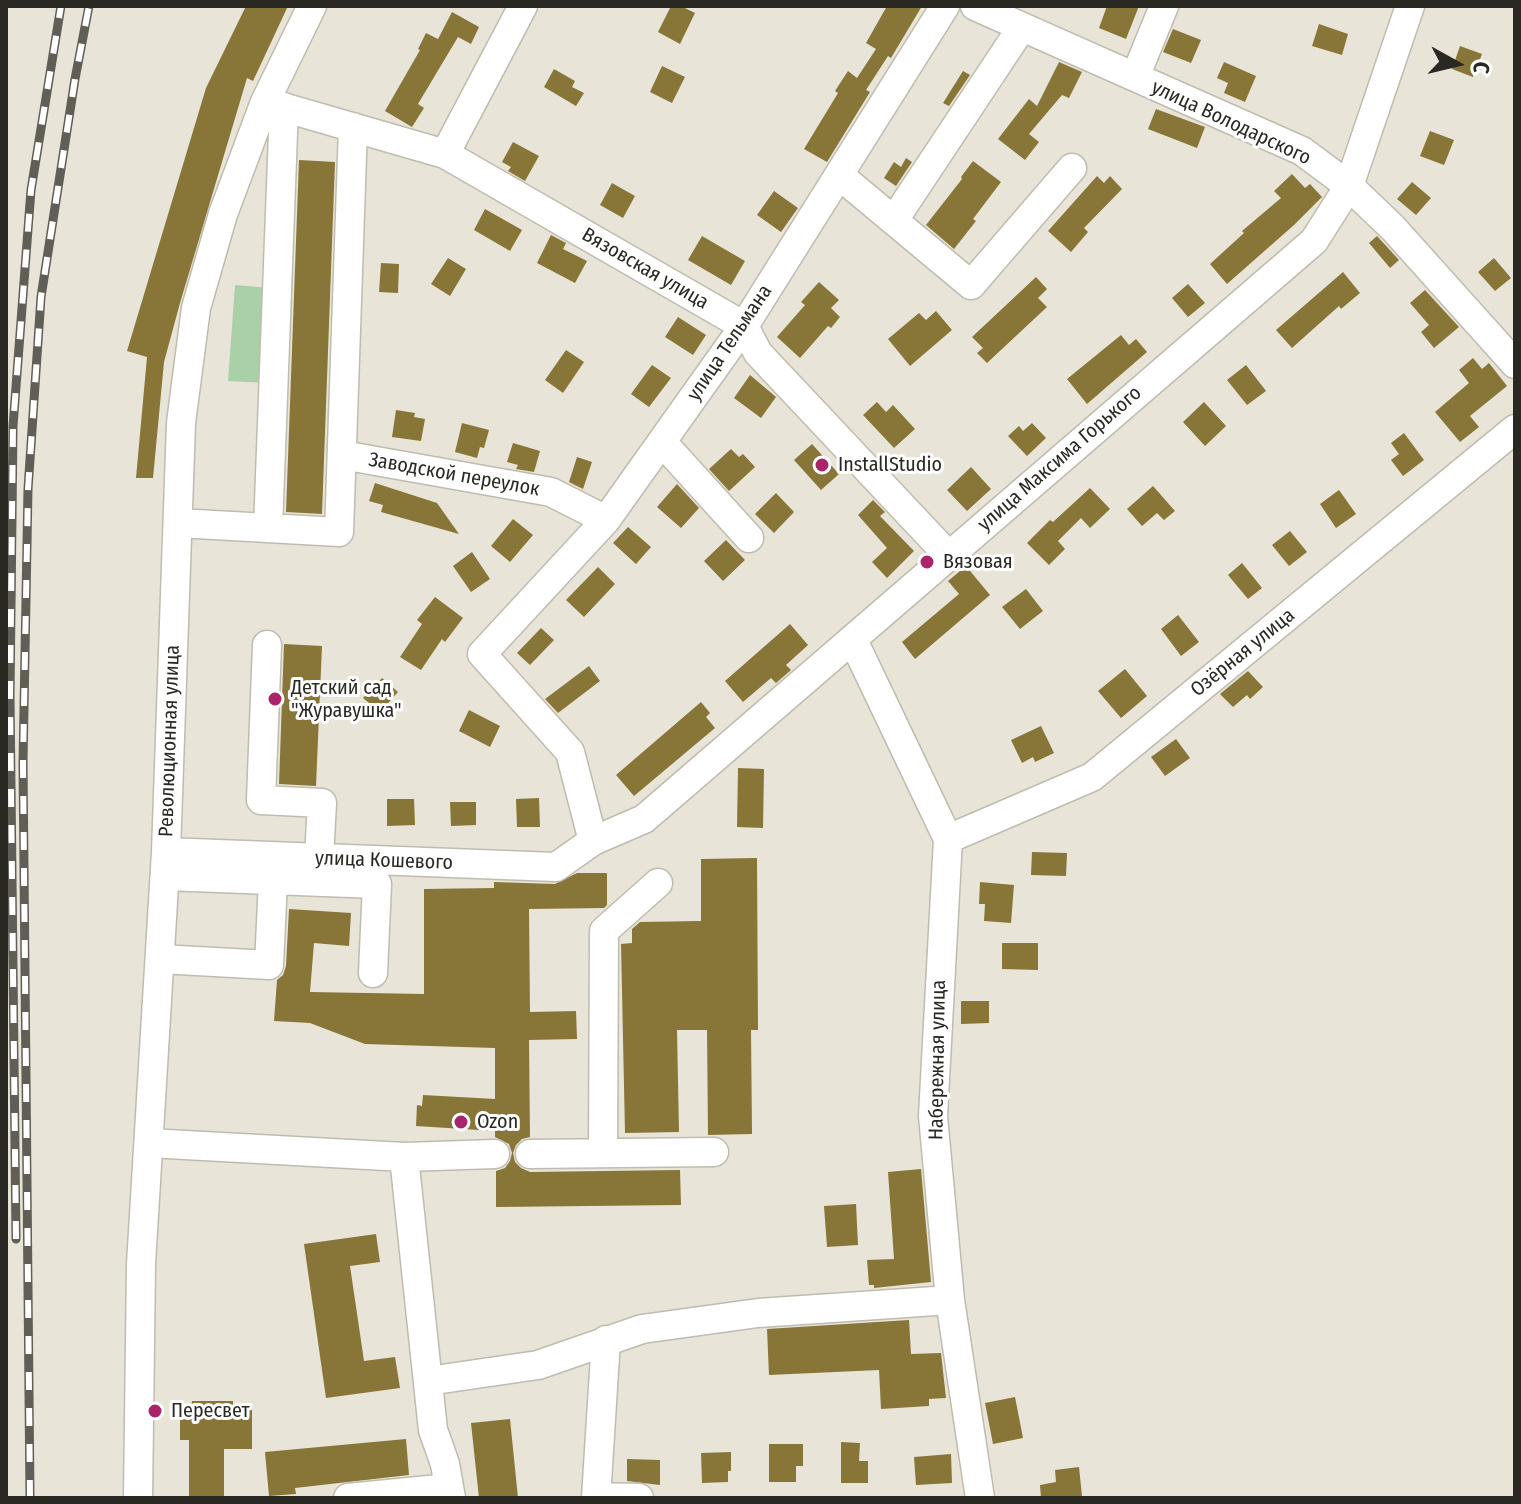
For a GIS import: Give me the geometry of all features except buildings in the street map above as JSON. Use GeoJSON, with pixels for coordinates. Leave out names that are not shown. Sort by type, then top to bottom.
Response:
{"type":"FeatureCollection","features":[{"type":"Feature","properties":{"kind":"street","name":"Революционная улица"},"geometry":{"type":"LineString","coordinates":[[138,1498],[141,1264],[166,864],[181,423],[196,308],[223,214],[274,105],[312,6]]}},
{"type":"Feature","properties":{"kind":"street"},"geometry":{"type":"LineString","coordinates":[[445,154],[523,6]]}},
{"type":"Feature","properties":{"kind":"street","name":"улица Тельмана"},"geometry":{"type":"LineString","coordinates":[[593,841],[570,752],[482,654],[606,520],[662,442],[744,326],[945,6]]}},
{"type":"Feature","properties":{"kind":"street","name":"улица Володарского"},"geometry":{"type":"LineString","coordinates":[[975,6],[1302,151],[1349,186],[1393,228],[1515,364]]}},
{"type":"Feature","properties":{"kind":"street"},"geometry":{"type":"LineString","coordinates":[[1135,77],[1164,6]]}},
{"type":"Feature","properties":{"kind":"street","name":"улица Максима Горького"},"geometry":{"type":"LineString","coordinates":[[593,841],[644,819],[1314,241],[1349,186],[1410,6]]}},
{"type":"Feature","properties":{"kind":"street"},"geometry":{"type":"LineString","coordinates":[[894,220],[1022,27]]}},
{"type":"Feature","properties":{"kind":"street","name":"Вязовская улица"},"geometry":{"type":"LineString","coordinates":[[274,105],[445,154],[744,326],[758,353],[949,556]]}},
{"type":"Feature","properties":{"kind":"street"},"geometry":{"type":"LineString","coordinates":[[268,528],[274,105]]}},
{"type":"Feature","properties":{"kind":"street"},"geometry":{"type":"LineString","coordinates":[[178,523],[339,532],[353,127]]}},
{"type":"Feature","properties":{"kind":"street"},"geometry":{"type":"LineString","coordinates":[[839,175],[971,285],[1072,168]]}},
{"type":"Feature","properties":{"kind":"street","name":"Озёрная улица"},"geometry":{"type":"LineString","coordinates":[[948,839],[1092,777],[1515,429]]}},
{"type":"Feature","properties":{"kind":"street"},"geometry":{"type":"LineString","coordinates":[[662,442],[749,538]]}},
{"type":"Feature","properties":{"kind":"street","name":"Заводской переулок"},"geometry":{"type":"LineString","coordinates":[[342,455],[551,492],[606,520]]}},
{"type":"Feature","properties":{"kind":"street","name":"Набережная улица"},"geometry":{"type":"LineString","coordinates":[[853,640],[948,839],[933,1116],[950,1300],[980,1498]]}},
{"type":"Feature","properties":{"kind":"street"},"geometry":{"type":"LineString","coordinates":[[267,645],[261,800],[322,803],[319,858]]}},
{"type":"Feature","properties":{"kind":"street","name":"улица Кошевого"},"geometry":{"type":"LineString","coordinates":[[166,864],[319,858],[556,867],[593,841]]}},
{"type":"Feature","properties":{"kind":"street"},"geometry":{"type":"LineString","coordinates":[[166,864],[273,880],[377,884],[373,973]]}},
{"type":"Feature","properties":{"kind":"street"},"geometry":{"type":"LineString","coordinates":[[160,959],[269,965],[273,880]]}},
{"type":"Feature","properties":{"kind":"street"},"geometry":{"type":"LineString","coordinates":[[603,1153],[604,931],[658,883]]}},
{"type":"Feature","properties":{"kind":"street"},"geometry":{"type":"LineString","coordinates":[[149,1143],[404,1157],[495,1154]]}},
{"type":"Feature","properties":{"kind":"street"},"geometry":{"type":"LineString","coordinates":[[530,1154],[714,1152]]}},
{"type":"Feature","properties":{"kind":"street"},"geometry":{"type":"LineString","coordinates":[[348,1498],[450,1493],[445,1464],[433,1430],[404,1157]]}},
{"type":"Feature","properties":{"kind":"street"},"geometry":{"type":"LineString","coordinates":[[428,1381],[538,1365],[642,1329],[758,1313],[950,1300]]}},
{"type":"Feature","properties":{"kind":"street"},"geometry":{"type":"LineString","coordinates":[[606,1340],[596,1497],[639,1498]]}},
{"type":"Feature","properties":{"kind":"green space"},"geometry":{"type":"Polygon","coordinates":[[[235,285],[270,288],[266,383],[228,381],[235,285]]]}},
{"type":"Feature","properties":{"kind":"railway"},"geometry":{"type":"LineString","coordinates":[[16,1239],[10,697],[13,426],[31,190],[61,6]]}},
{"type":"Feature","properties":{"kind":"railway"},"geometry":{"type":"LineString","coordinates":[[30,1498],[23,763],[28,489],[41,297],[89,6]]}},
{"type":"Feature","properties":{"kind":"place","name":"InstallStudio"},"geometry":{"type":"Point","coordinates":[822,465]}},
{"type":"Feature","properties":{"kind":"place","name":"Вязовая"},"geometry":{"type":"Point","coordinates":[927,562]}},
{"type":"Feature","properties":{"kind":"place","name":"Детский сад \"Журавушка\""},"geometry":{"type":"Point","coordinates":[275,699]}},
{"type":"Feature","properties":{"kind":"place","name":"Ozon"},"geometry":{"type":"Point","coordinates":[461,1122]}},
{"type":"Feature","properties":{"kind":"place","name":"Пересвет"},"geometry":{"type":"Point","coordinates":[155,1411]}}]}
